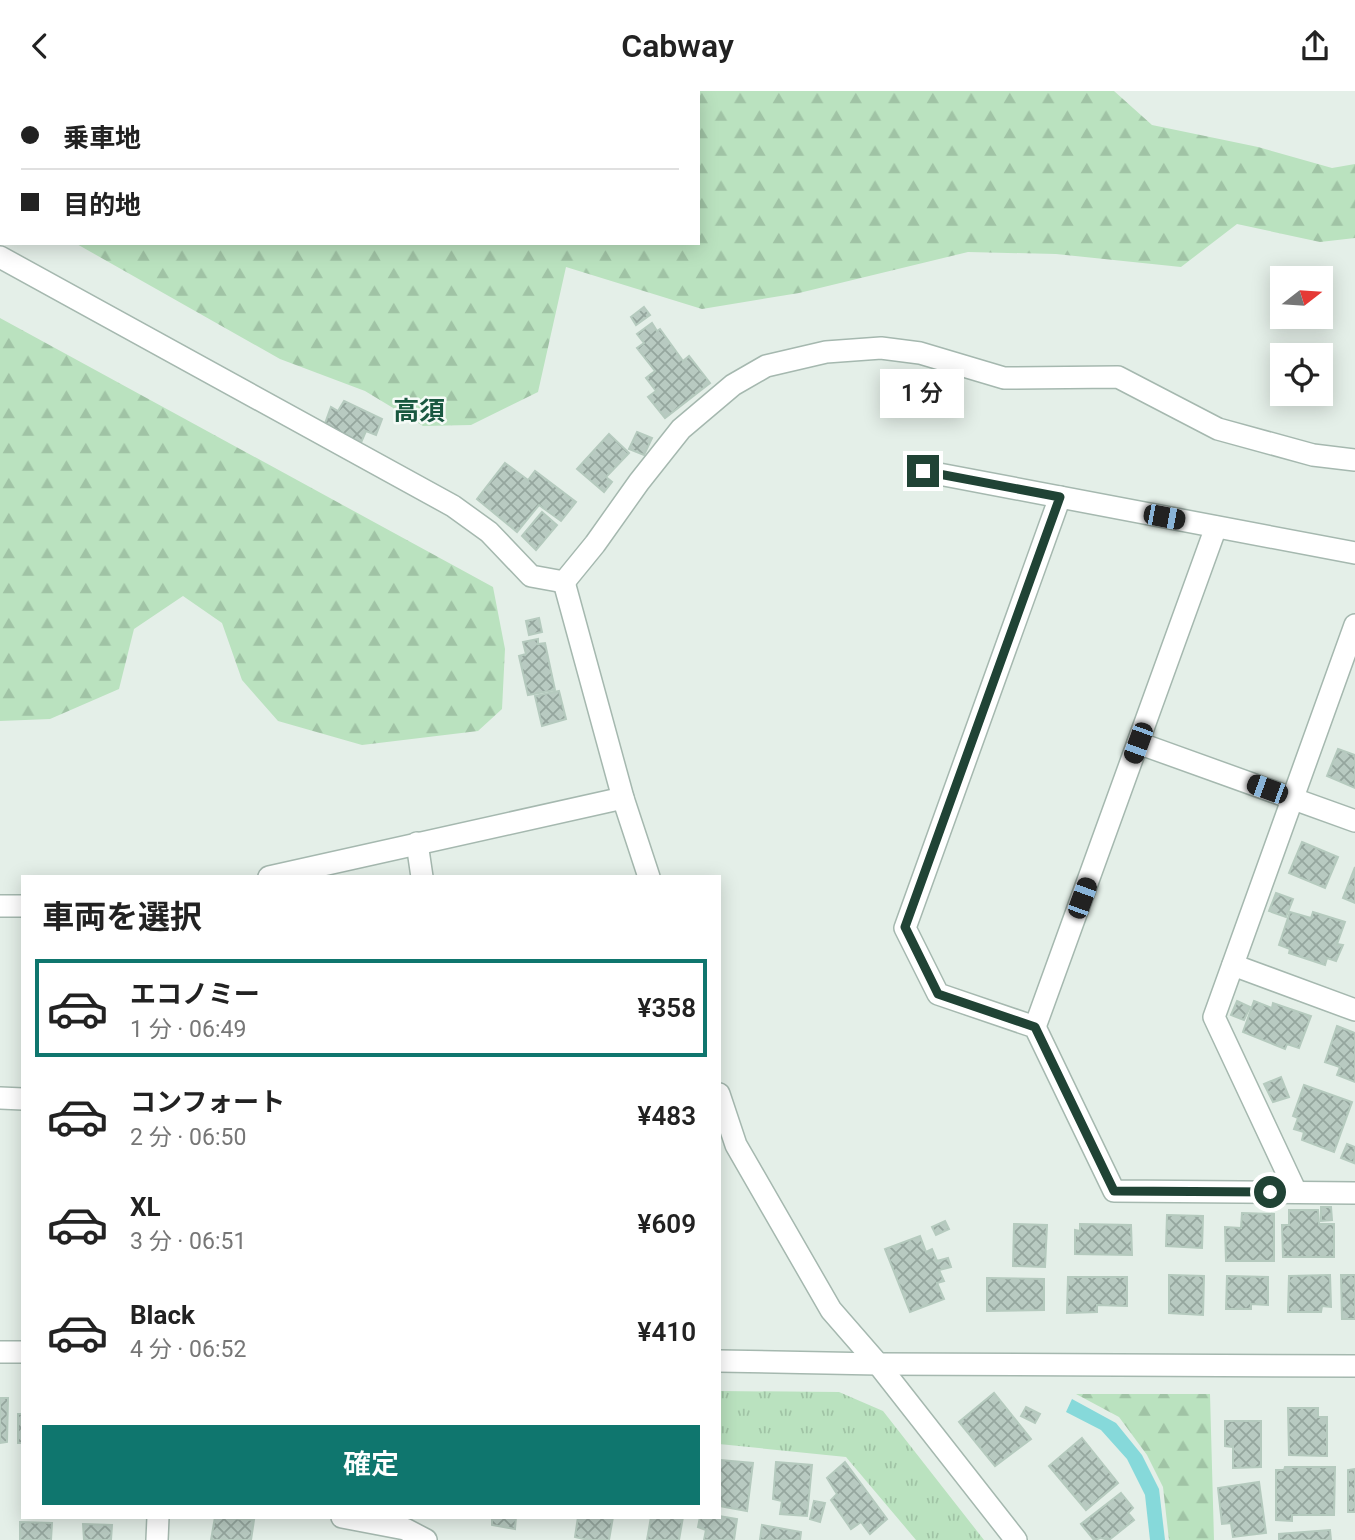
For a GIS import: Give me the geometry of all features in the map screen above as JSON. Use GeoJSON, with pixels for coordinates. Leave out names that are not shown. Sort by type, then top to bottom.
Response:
{"type":"FeatureCollection","features":[{"type":"Feature","properties":{"kind":"street"},"geometry":{"type":"LineString","coordinates":[[0,257],[453,506],[489,532],[531,576],[564,582]]}},
{"type":"Feature","properties":{"kind":"street"},"geometry":{"type":"LineString","coordinates":[[564,582],[681,429],[733,385],[766,366],[826,352],[881,348],[920,353],[1004,379],[1118,377],[1218,429],[1313,455],[1355,460]]}},
{"type":"Feature","properties":{"kind":"street"},"geometry":{"type":"LineString","coordinates":[[923,471],[1355,553]]}},
{"type":"Feature","properties":{"kind":"street"},"geometry":{"type":"LineString","coordinates":[[1060,497],[905,927],[938,994],[1035,1027],[1114,1191],[1355,1193]]}},
{"type":"Feature","properties":{"kind":"street"},"geometry":{"type":"LineString","coordinates":[[1035,1027],[1216,527]]}},
{"type":"Feature","properties":{"kind":"street"},"geometry":{"type":"LineString","coordinates":[[564,582],[623,798],[648,875]]}},
{"type":"Feature","properties":{"kind":"street"},"geometry":{"type":"LineString","coordinates":[[1296,1192],[1214,1017],[1354,629]]}},
{"type":"Feature","properties":{"kind":"street"},"geometry":{"type":"LineString","coordinates":[[1138,743],[1355,821]]}},
{"type":"Feature","properties":{"kind":"street"},"geometry":{"type":"LineString","coordinates":[[278,875],[623,798]]}},
{"type":"Feature","properties":{"kind":"street"},"geometry":{"type":"LineString","coordinates":[[417,843],[422,875]]}},
{"type":"Feature","properties":{"kind":"street"},"geometry":{"type":"LineString","coordinates":[[0,906],[21,906]]}},
{"type":"Feature","properties":{"kind":"street"},"geometry":{"type":"LineString","coordinates":[[1233,965],[1355,1010]]}},
{"type":"Feature","properties":{"kind":"street"},"geometry":{"type":"LineString","coordinates":[[0,1098],[21,1099]]}},
{"type":"Feature","properties":{"kind":"street"},"geometry":{"type":"LineString","coordinates":[[721,1100],[736,1145],[831,1311],[878,1364],[1016,1540]]}},
{"type":"Feature","properties":{"kind":"street"},"geometry":{"type":"LineString","coordinates":[[0,1352],[21,1352]]}},
{"type":"Feature","properties":{"kind":"street"},"geometry":{"type":"LineString","coordinates":[[721,1361],[1355,1366]]}},
{"type":"Feature","properties":{"kind":"street"},"geometry":{"type":"LineString","coordinates":[[157,1540],[158,1519]]}},
{"type":"Feature","properties":{"kind":"street"},"geometry":{"type":"LineString","coordinates":[[352,1519],[405,1529],[426,1540]]}},
{"type":"Feature","properties":{"kind":"green space"},"geometry":{"type":"Polygon","coordinates":[[[700,91],[1114,91],[1152,125],[1258,147],[1332,168],[1355,164],[1355,238],[1320,242],[1237,224],[1181,267],[1056,254],[968,252],[799,293],[702,309],[566,267],[538,392],[471,425],[423,426],[365,391],[280,359],[79,245],[700,245],[700,91]]]}},
{"type":"Feature","properties":{"kind":"green space"},"geometry":{"type":"Polygon","coordinates":[[[0,318],[493,587],[505,649],[502,709],[478,731],[362,745],[278,721],[242,680],[222,623],[183,596],[134,629],[119,689],[50,719],[0,721],[0,318]]]}},
{"type":"Feature","properties":{"kind":"green space"},"geometry":{"type":"Polygon","coordinates":[[[721,1391],[839,1392],[883,1411],[984,1540],[916,1540],[846,1457],[721,1444],[721,1391]]]}},
{"type":"Feature","properties":{"kind":"green space"},"geometry":{"type":"Polygon","coordinates":[[[1076,1394],[1210,1394],[1214,1540],[1169,1540],[1163,1487],[1147,1455],[1119,1417],[1076,1394]]]}},
{"type":"Feature","properties":{"kind":"water"},"geometry":{"type":"Polygon","coordinates":[[[1072,1399],[1116,1423],[1142,1455],[1159,1489],[1165,1540],[1150,1540],[1145,1495],[1127,1459],[1101,1430],[1066,1412],[1072,1399]]]}},
{"type":"Feature","properties":{"kind":"building"},"geometry":{"type":"Polygon","coordinates":[[[644,307],[650,315],[636,325],[631,317],[644,307]]]}},
{"type":"Feature","properties":{"kind":"building"},"geometry":{"type":"Polygon","coordinates":[[[652,323],[657,331],[660,329],[683,361],[689,356],[710,383],[665,418],[648,397],[656,391],[646,378],[655,371],[637,348],[644,343],[637,334],[652,323]]]}},
{"type":"Feature","properties":{"kind":"building"},"geometry":{"type":"Polygon","coordinates":[[[344,401],[382,419],[376,435],[366,431],[360,445],[323,429],[331,407],[338,411],[344,401]]]}},
{"type":"Feature","properties":{"kind":"building"},"geometry":{"type":"Polygon","coordinates":[[[637,432],[652,438],[644,455],[629,449],[637,432]]]}},
{"type":"Feature","properties":{"kind":"building"},"geometry":{"type":"Polygon","coordinates":[[[609,434],[629,453],[606,477],[612,482],[604,492],[577,469],[609,434]]]}},
{"type":"Feature","properties":{"kind":"building"},"geometry":{"type":"Polygon","coordinates":[[[505,463],[528,480],[535,471],[576,502],[561,521],[539,505],[517,532],[477,499],[505,463]]]}},
{"type":"Feature","properties":{"kind":"building"},"geometry":{"type":"Polygon","coordinates":[[[542,512],[557,525],[536,550],[522,536],[542,512]]]}},
{"type":"Feature","properties":{"kind":"building"},"geometry":{"type":"Polygon","coordinates":[[[539,618],[542,632],[529,635],[526,621],[539,618]]]}},
{"type":"Feature","properties":{"kind":"building"},"geometry":{"type":"Polygon","coordinates":[[[538,639],[538,644],[545,643],[555,690],[528,695],[519,656],[526,654],[523,642],[538,639]]]}},
{"type":"Feature","properties":{"kind":"building"},"geometry":{"type":"Polygon","coordinates":[[[559,691],[566,719],[542,726],[535,696],[559,691]]]}},
{"type":"Feature","properties":{"kind":"building"},"geometry":{"type":"Polygon","coordinates":[[[1338,749],[1355,755],[1355,788],[1327,776],[1338,749]]]}},
{"type":"Feature","properties":{"kind":"building"},"geometry":{"type":"Polygon","coordinates":[[[1302,842],[1338,857],[1325,888],[1289,873],[1302,842]]]}},
{"type":"Feature","properties":{"kind":"building"},"geometry":{"type":"Polygon","coordinates":[[[1355,867],[1355,903],[1343,898],[1355,867]]]}},
{"type":"Feature","properties":{"kind":"building"},"geometry":{"type":"Polygon","coordinates":[[[1276,893],[1293,899],[1286,917],[1269,911],[1276,893]]]}},
{"type":"Feature","properties":{"kind":"building"},"geometry":{"type":"Polygon","coordinates":[[[1290,912],[1311,918],[1313,912],[1345,922],[1337,944],[1343,945],[1336,961],[1327,958],[1325,965],[1289,953],[1290,949],[1279,945],[1290,912]]]}},
{"type":"Feature","properties":{"kind":"building"},"geometry":{"type":"Polygon","coordinates":[[[1237,1001],[1250,1007],[1244,1020],[1231,1015],[1237,1001]]]}},
{"type":"Feature","properties":{"kind":"building"},"geometry":{"type":"Polygon","coordinates":[[[1254,1001],[1272,1008],[1273,1003],[1311,1016],[1299,1048],[1287,1044],[1285,1049],[1243,1032],[1254,1001]]]}},
{"type":"Feature","properties":{"kind":"building"},"geometry":{"type":"Polygon","coordinates":[[[1337,1026],[1355,1033],[1355,1082],[1337,1075],[1340,1067],[1325,1062],[1337,1026]]]}},
{"type":"Feature","properties":{"kind":"building"},"geometry":{"type":"Polygon","coordinates":[[[1281,1077],[1289,1097],[1273,1102],[1264,1084],[1281,1077]]]}},
{"type":"Feature","properties":{"kind":"building"},"geometry":{"type":"Polygon","coordinates":[[[1304,1085],[1352,1102],[1334,1152],[1302,1140],[1304,1132],[1294,1129],[1298,1118],[1293,1116],[1304,1085]]]}},
{"type":"Feature","properties":{"kind":"building"},"geometry":{"type":"Polygon","coordinates":[[[1347,1144],[1355,1147],[1354,1163],[1341,1158],[1347,1144]]]}},
{"type":"Feature","properties":{"kind":"building"},"geometry":{"type":"Polygon","coordinates":[[[1321,1207],[1331,1207],[1332,1220],[1321,1221],[1321,1207]]]}},
{"type":"Feature","properties":{"kind":"building"},"geometry":{"type":"Polygon","coordinates":[[[1289,1210],[1318,1210],[1319,1224],[1334,1224],[1334,1257],[1283,1257],[1282,1225],[1289,1225],[1289,1210]]]}},
{"type":"Feature","properties":{"kind":"building"},"geometry":{"type":"Polygon","coordinates":[[[1242,1213],[1274,1214],[1274,1261],[1226,1261],[1225,1227],[1241,1228],[1242,1213]]]}},
{"type":"Feature","properties":{"kind":"building"},"geometry":{"type":"Polygon","coordinates":[[[1167,1215],[1203,1216],[1202,1248],[1166,1246],[1167,1215]]]}},
{"type":"Feature","properties":{"kind":"building"},"geometry":{"type":"Polygon","coordinates":[[[945,1221],[949,1229],[936,1235],[932,1227],[945,1221]]]}},
{"type":"Feature","properties":{"kind":"building"},"geometry":{"type":"Polygon","coordinates":[[[1014,1224],[1047,1225],[1045,1267],[1013,1266],[1014,1224]]]}},
{"type":"Feature","properties":{"kind":"building"},"geometry":{"type":"Polygon","coordinates":[[[1080,1224],[1131,1225],[1132,1255],[1075,1254],[1075,1230],[1080,1231],[1080,1224]]]}},
{"type":"Feature","properties":{"kind":"building"},"geometry":{"type":"Polygon","coordinates":[[[920,1236],[926,1252],[932,1249],[937,1261],[948,1258],[951,1267],[939,1270],[944,1281],[937,1283],[944,1299],[910,1312],[885,1249],[920,1236]]]}},
{"type":"Feature","properties":{"kind":"building"},"geometry":{"type":"Polygon","coordinates":[[[1169,1275],[1204,1276],[1203,1315],[1169,1313],[1169,1275]]]}},
{"type":"Feature","properties":{"kind":"building"},"geometry":{"type":"Polygon","coordinates":[[[1330,1275],[1331,1307],[1322,1306],[1321,1312],[1288,1312],[1289,1276],[1330,1275]]]}},
{"type":"Feature","properties":{"kind":"building"},"geometry":{"type":"Polygon","coordinates":[[[1341,1275],[1355,1275],[1355,1319],[1342,1319],[1341,1275]]]}},
{"type":"Feature","properties":{"kind":"building"},"geometry":{"type":"Polygon","coordinates":[[[1227,1276],[1268,1277],[1268,1305],[1251,1304],[1251,1309],[1226,1309],[1227,1276]]]}},
{"type":"Feature","properties":{"kind":"building"},"geometry":{"type":"Polygon","coordinates":[[[1068,1277],[1127,1277],[1127,1306],[1097,1305],[1097,1312],[1067,1313],[1068,1277]]]}},
{"type":"Feature","properties":{"kind":"building"},"geometry":{"type":"Polygon","coordinates":[[[987,1278],[1044,1279],[1044,1310],[987,1311],[987,1278]]]}},
{"type":"Feature","properties":{"kind":"building"},"geometry":{"type":"Polygon","coordinates":[[[994,1393],[1031,1439],[995,1466],[959,1422],[994,1393]]]}},
{"type":"Feature","properties":{"kind":"building"},"geometry":{"type":"Polygon","coordinates":[[[0,1398],[8,1398],[7,1442],[0,1443],[0,1398]]]}},
{"type":"Feature","properties":{"kind":"building"},"geometry":{"type":"Polygon","coordinates":[[[1026,1407],[1040,1414],[1035,1423],[1021,1416],[1026,1407]]]}},
{"type":"Feature","properties":{"kind":"building"},"geometry":{"type":"Polygon","coordinates":[[[1288,1408],[1318,1408],[1318,1417],[1327,1417],[1327,1456],[1289,1455],[1288,1408]]]}},
{"type":"Feature","properties":{"kind":"building"},"geometry":{"type":"Polygon","coordinates":[[[18,1414],[21,1414],[21,1443],[18,1443],[18,1414]]]}},
{"type":"Feature","properties":{"kind":"building"},"geometry":{"type":"Polygon","coordinates":[[[1225,1421],[1261,1421],[1261,1467],[1233,1468],[1233,1447],[1225,1446],[1225,1421]]]}},
{"type":"Feature","properties":{"kind":"building"},"geometry":{"type":"Polygon","coordinates":[[[1082,1438],[1118,1483],[1086,1510],[1049,1466],[1082,1438]]]}},
{"type":"Feature","properties":{"kind":"building"},"geometry":{"type":"Polygon","coordinates":[[[721,1460],[753,1463],[747,1511],[721,1506],[721,1460]]]}},
{"type":"Feature","properties":{"kind":"building"},"geometry":{"type":"Polygon","coordinates":[[[776,1462],[812,1465],[807,1516],[780,1514],[782,1501],[773,1499],[776,1462]]]}},
{"type":"Feature","properties":{"kind":"building"},"geometry":{"type":"Polygon","coordinates":[[[845,1462],[887,1519],[870,1534],[861,1522],[851,1529],[831,1500],[837,1494],[827,1478],[845,1462]]]}},
{"type":"Feature","properties":{"kind":"building"},"geometry":{"type":"Polygon","coordinates":[[[1285,1467],[1335,1467],[1334,1515],[1292,1515],[1292,1521],[1276,1520],[1276,1470],[1284,1470],[1285,1467]]]}},
{"type":"Feature","properties":{"kind":"building"},"geometry":{"type":"Polygon","coordinates":[[[1355,1469],[1355,1512],[1348,1512],[1348,1470],[1355,1469]]]}},
{"type":"Feature","properties":{"kind":"building"},"geometry":{"type":"Polygon","coordinates":[[[1259,1482],[1266,1533],[1233,1537],[1231,1523],[1222,1524],[1218,1488],[1259,1482]]]}},
{"type":"Feature","properties":{"kind":"building"},"geometry":{"type":"Polygon","coordinates":[[[1121,1493],[1133,1508],[1128,1513],[1134,1520],[1109,1540],[1094,1540],[1081,1524],[1121,1493]]]}},
{"type":"Feature","properties":{"kind":"building"},"geometry":{"type":"Polygon","coordinates":[[[814,1501],[825,1503],[820,1522],[810,1519],[814,1501]]]}},
{"type":"Feature","properties":{"kind":"building"},"geometry":{"type":"Polygon","coordinates":[[[721,1516],[737,1519],[734,1540],[704,1540],[706,1530],[698,1527],[700,1519],[721,1519],[721,1516]]]}},
{"type":"Feature","properties":{"kind":"building"},"geometry":{"type":"Polygon","coordinates":[[[215,1519],[254,1520],[251,1540],[211,1540],[215,1519]]]}},
{"type":"Feature","properties":{"kind":"building"},"geometry":{"type":"Polygon","coordinates":[[[492,1519],[516,1519],[515,1529],[492,1525],[492,1519]]]}},
{"type":"Feature","properties":{"kind":"building"},"geometry":{"type":"Polygon","coordinates":[[[578,1519],[613,1519],[609,1540],[575,1537],[578,1519]]]}},
{"type":"Feature","properties":{"kind":"building"},"geometry":{"type":"Polygon","coordinates":[[[651,1519],[683,1519],[679,1540],[647,1540],[651,1519]]]}},
{"type":"Feature","properties":{"kind":"building"},"geometry":{"type":"Polygon","coordinates":[[[20,1522],[52,1523],[51,1540],[20,1540],[20,1522]]]}},
{"type":"Feature","properties":{"kind":"building"},"geometry":{"type":"Polygon","coordinates":[[[83,1524],[112,1525],[111,1540],[84,1540],[83,1524]]]}},
{"type":"Feature","properties":{"kind":"building"},"geometry":{"type":"Polygon","coordinates":[[[762,1525],[801,1532],[800,1540],[760,1540],[762,1525]]]}},
{"type":"Feature","properties":{"kind":"building"},"geometry":{"type":"Polygon","coordinates":[[[1330,1530],[1331,1540],[1279,1540],[1279,1534],[1330,1530]]]}},
{"type":"Feature","properties":{"kind":"district","name":"高須"},"geometry":{"type":"Point","coordinates":[419,411]}},
{"type":"Feature","properties":{"kind":"route"},"geometry":{"type":"LineString","coordinates":[[923,471],[1060,497],[905,927],[938,994],[1035,1027],[1114,1191],[1270,1192]]}}]}
